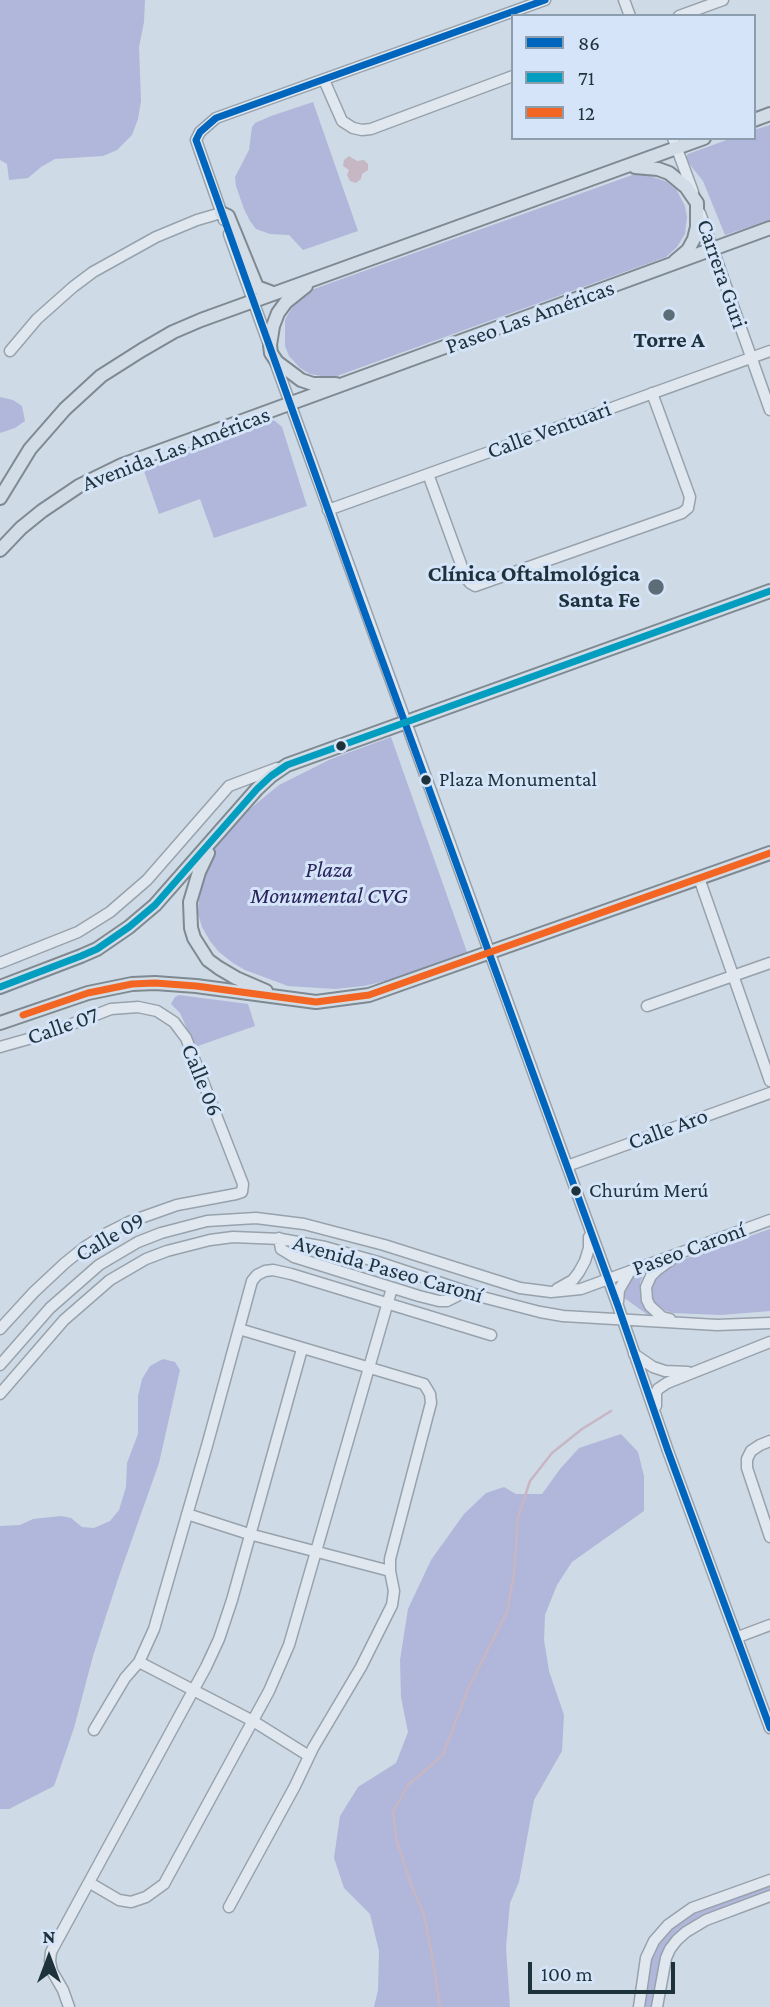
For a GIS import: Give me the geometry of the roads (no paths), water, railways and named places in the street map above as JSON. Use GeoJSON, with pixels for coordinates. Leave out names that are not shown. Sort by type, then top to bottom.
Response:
{"type":"FeatureCollection","features":[{"type":"Feature","properties":{"kind":"main road"},"geometry":{"type":"LineString","coordinates":[[0,498],[30,449],[65,409],[101,376],[173,332],[254,300],[619,169],[675,143],[692,140]]}},
{"type":"Feature","properties":{"kind":"main road"},"geometry":{"type":"LineString","coordinates":[[619,169],[648,167],[669,173],[686,187],[697,203],[694,239],[680,258],[663,269]]}},
{"type":"Feature","properties":{"kind":"main road"},"geometry":{"type":"LineString","coordinates":[[221,213],[228,216],[257,287],[274,293]]}},
{"type":"Feature","properties":{"kind":"main road","name":"Paseo Las Américas"},"geometry":{"type":"LineString","coordinates":[[290,405],[770,228]]}},
{"type":"Feature","properties":{"kind":"main road"},"geometry":{"type":"LineString","coordinates":[[319,277],[299,290],[278,313],[273,326],[271,353],[288,372],[313,384],[357,381]]}},
{"type":"Feature","properties":{"kind":"main road","name":"Avenida Las Américas"},"geometry":{"type":"LineString","coordinates":[[0,550],[21,528],[79,486],[158,451],[290,405]]}},
{"type":"Feature","properties":{"kind":"main road"},"geometry":{"type":"LineString","coordinates":[[0,987],[81,956],[129,928],[155,905],[257,789],[287,765],[770,591]]}},
{"type":"Feature","properties":{"kind":"main road"},"geometry":{"type":"LineString","coordinates":[[223,829],[207,855],[193,888],[190,915],[194,938],[208,960],[219,968],[284,998]]}},
{"type":"Feature","properties":{"kind":"main road"},"geometry":{"type":"LineString","coordinates":[[0,1023],[88,993],[132,984],[187,985],[316,1002],[369,995],[770,853]]}},
{"type":"Feature","properties":{"kind":"street"},"geometry":{"type":"LineString","coordinates":[[545,0],[216,118],[197,135],[197,144],[770,1728]]}},
{"type":"Feature","properties":{"kind":"street"},"geometry":{"type":"LineString","coordinates":[[684,14],[723,0]]}},
{"type":"Feature","properties":{"kind":"street"},"geometry":{"type":"LineString","coordinates":[[324,80],[342,121],[352,128],[362,130],[511,77]]}},
{"type":"Feature","properties":{"kind":"street","name":"Carrera Guri"},"geometry":{"type":"LineString","coordinates":[[675,143],[770,410]]}},
{"type":"Feature","properties":{"kind":"street"},"geometry":{"type":"LineString","coordinates":[[10,351],[37,320],[93,272],[156,237],[221,213]]}},
{"type":"Feature","properties":{"kind":"street","name":"Calle Ventuari"},"geometry":{"type":"LineString","coordinates":[[328,510],[770,351]]}},
{"type":"Feature","properties":{"kind":"street"},"geometry":{"type":"LineString","coordinates":[[428,474],[466,578],[475,586],[660,521],[685,511],[691,503],[652,393]]}},
{"type":"Feature","properties":{"kind":"street"},"geometry":{"type":"LineString","coordinates":[[0,962],[68,937],[102,918],[147,880],[229,786],[287,765]]}},
{"type":"Feature","properties":{"kind":"street"},"geometry":{"type":"LineString","coordinates":[[699,878],[770,1081]]}},
{"type":"Feature","properties":{"kind":"street"},"geometry":{"type":"LineString","coordinates":[[647,1006],[770,963]]}},
{"type":"Feature","properties":{"kind":"street","name":"Calle 07"},"geometry":{"type":"LineString","coordinates":[[0,1047],[46,1034],[111,1009],[127,1008]]}},
{"type":"Feature","properties":{"kind":"street","name":"Calle 06"},"geometry":{"type":"LineString","coordinates":[[127,1008],[157,1011],[168,1017],[186,1038],[242,1179],[243,1189]]}},
{"type":"Feature","properties":{"kind":"street","name":"Calle Aro"},"geometry":{"type":"LineString","coordinates":[[566,1166],[770,1093]]}},
{"type":"Feature","properties":{"kind":"street","name":"Calle 09"},"geometry":{"type":"LineString","coordinates":[[2,1327],[65,1263],[107,1233],[154,1212],[203,1199],[230,1196],[242,1192],[243,1189]]}},
{"type":"Feature","properties":{"kind":"street","name":"Avenida Paseo Caroní"},"geometry":{"type":"LineString","coordinates":[[0,1365],[50,1308],[99,1265],[138,1242],[207,1222],[256,1218],[304,1224],[384,1245],[520,1288],[551,1292],[581,1289],[607,1279]]}},
{"type":"Feature","properties":{"kind":"street","name":"Paseo Caroní"},"geometry":{"type":"LineString","coordinates":[[607,1279],[770,1220]]}},
{"type":"Feature","properties":{"kind":"street"},"geometry":{"type":"LineString","coordinates":[[551,1292],[573,1280],[585,1261],[589,1248],[588,1226]]}},
{"type":"Feature","properties":{"kind":"street","name":"Avenida Paseo Caroní"},"geometry":{"type":"LineString","coordinates":[[0,1394],[76,1308],[110,1280],[128,1268],[167,1251],[210,1240],[255,1236],[301,1242],[353,1255],[540,1312],[622,1319]]}},
{"type":"Feature","properties":{"kind":"street"},"geometry":{"type":"LineString","coordinates":[[279,1238],[283,1251],[294,1257],[392,1288],[443,1301],[452,1299],[462,1290]]}},
{"type":"Feature","properties":{"kind":"street"},"geometry":{"type":"LineString","coordinates":[[684,1251],[657,1270],[648,1282],[646,1293],[647,1300],[662,1317],[684,1323]]}},
{"type":"Feature","properties":{"kind":"street"},"geometry":{"type":"LineString","coordinates":[[94,1730],[125,1678],[139,1662],[154,1629],[252,1281],[260,1272],[269,1270],[291,1274],[491,1335]]}},
{"type":"Feature","properties":{"kind":"street"},"geometry":{"type":"LineString","coordinates":[[618,1306],[620,1290],[630,1270]]}},
{"type":"Feature","properties":{"kind":"street"},"geometry":{"type":"LineString","coordinates":[[90,1883],[131,1902],[146,1897],[164,1884],[284,1660],[392,1288]]}},
{"type":"Feature","properties":{"kind":"street"},"geometry":{"type":"LineString","coordinates":[[0,1312],[2,1327]]}},
{"type":"Feature","properties":{"kind":"street"},"geometry":{"type":"LineString","coordinates":[[622,1319],[717,1325],[770,1323]]}},
{"type":"Feature","properties":{"kind":"street"},"geometry":{"type":"LineString","coordinates":[[229,1907],[309,1756],[361,1667],[392,1605],[394,1586],[390,1559],[431,1399],[424,1384],[239,1329]]}},
{"type":"Feature","properties":{"kind":"street"},"geometry":{"type":"LineString","coordinates":[[664,1441],[656,1393],[667,1383],[770,1342]]}},
{"type":"Feature","properties":{"kind":"street"},"geometry":{"type":"LineString","coordinates":[[69,2007],[52,1971],[51,1956],[213,1653],[226,1620],[302,1349]]}},
{"type":"Feature","properties":{"kind":"street"},"geometry":{"type":"LineString","coordinates":[[633,1354],[665,1371],[693,1372]]}},
{"type":"Feature","properties":{"kind":"street"},"geometry":{"type":"LineString","coordinates":[[770,1441],[751,1451],[747,1460],[747,1468],[770,1537]]}},
{"type":"Feature","properties":{"kind":"street"},"geometry":{"type":"LineString","coordinates":[[187,1514],[315,1553],[390,1571]]}},
{"type":"Feature","properties":{"kind":"street"},"geometry":{"type":"LineString","coordinates":[[738,1637],[770,1625]]}},
{"type":"Feature","properties":{"kind":"street"},"geometry":{"type":"LineString","coordinates":[[139,1662],[253,1721],[309,1756]]}},
{"type":"Feature","properties":{"kind":"street"},"geometry":{"type":"LineString","coordinates":[[639,2007],[646,1958],[654,1941],[668,1925],[692,1908],[770,1880]]}},
{"type":"Feature","properties":{"kind":"street"},"geometry":{"type":"LineString","coordinates":[[657,2007],[666,1958],[677,1940],[706,1920],[770,1896]]}},
{"type":"Feature","properties":{"kind":"waterway"},"geometry":{"type":"LineString","coordinates":[[440,2007],[424,1915],[396,1838],[393,1812],[408,1785],[443,1755],[468,1689],[507,1612],[514,1574],[518,1517],[530,1481],[552,1453],[582,1429],[611,1411]]}},
{"type":"Feature","properties":{"kind":"place","name":"Torre A"},"geometry":{"type":"Point","coordinates":[669,315]}},
{"type":"Feature","properties":{"kind":"place","name":"Clínica Oftalmológica Santa Fe"},"geometry":{"type":"Point","coordinates":[656,587]}},
{"type":"Feature","properties":{"kind":"place","name":"Plaza Monumental"},"geometry":{"type":"Point","coordinates":[426,780]}},
{"type":"Feature","properties":{"kind":"place","name":"Churúm Merú"},"geometry":{"type":"Point","coordinates":[576,1191]}},
{"type":"Feature","properties":{"kind":"park label","name":"Plaza Monumental CVG"},"geometry":{"type":"Point","coordinates":[329,883]}}]}
